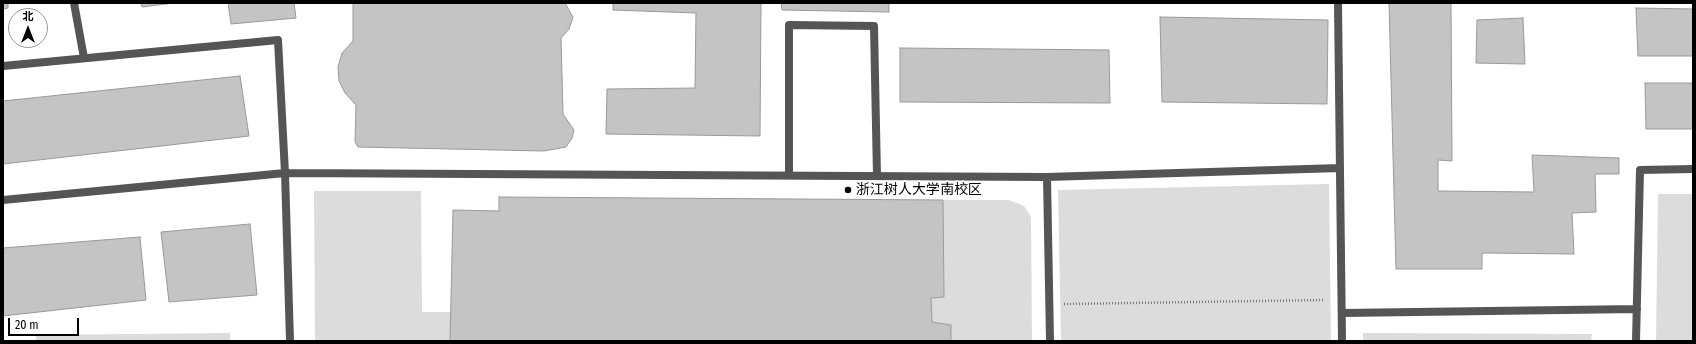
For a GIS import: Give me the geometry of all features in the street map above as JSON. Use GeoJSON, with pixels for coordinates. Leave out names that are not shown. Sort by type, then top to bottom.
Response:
{"type":"FeatureCollection","features":[{"type":"Feature","properties":{"kind":"lane"},"geometry":{"type":"LineString","coordinates":[[74,3],[84,58]]}},
{"type":"Feature","properties":{"kind":"lane"},"geometry":{"type":"LineString","coordinates":[[1338,3],[1342,341]]}},
{"type":"Feature","properties":{"kind":"lane"},"geometry":{"type":"LineString","coordinates":[[789,176],[789,25],[874,26],[877,176]]}},
{"type":"Feature","properties":{"kind":"lane"},"geometry":{"type":"LineString","coordinates":[[3,66],[278,40],[285,173],[290,341]]}},
{"type":"Feature","properties":{"kind":"lane"},"geometry":{"type":"LineString","coordinates":[[3,200],[285,173],[1047,177],[1340,168]]}},
{"type":"Feature","properties":{"kind":"lane"},"geometry":{"type":"LineString","coordinates":[[1636,341],[1640,170],[1693,169]]}},
{"type":"Feature","properties":{"kind":"lane"},"geometry":{"type":"LineString","coordinates":[[1047,177],[1050,341]]}},
{"type":"Feature","properties":{"kind":"lane"},"geometry":{"type":"LineString","coordinates":[[1342,313],[1637,309]]}},
{"type":"Feature","properties":{"kind":"path"},"geometry":{"type":"LineString","coordinates":[[1050,305],[1342,300]]}},
{"type":"Feature","properties":{"kind":"shaded area"},"geometry":{"type":"Polygon","coordinates":[[[1329,184],[1331,341],[1061,341],[1058,190],[1329,184]]]}},
{"type":"Feature","properties":{"kind":"shaded area"},"geometry":{"type":"Polygon","coordinates":[[[314,191],[421,191],[422,312],[451,312],[450,341],[315,341],[314,191]]]}},
{"type":"Feature","properties":{"kind":"shaded area"},"geometry":{"type":"Polygon","coordinates":[[[1658,194],[1693,194],[1693,341],[1656,341],[1658,194]]]}},
{"type":"Feature","properties":{"kind":"shaded area"},"geometry":{"type":"Polygon","coordinates":[[[943,200],[1009,200],[1024,206],[1031,217],[1032,341],[951,341],[951,325],[932,322],[931,298],[944,297],[943,200]]]}},
{"type":"Feature","properties":{"kind":"shaded area"},"geometry":{"type":"Polygon","coordinates":[[[230,333],[230,341],[36,341],[36,335],[230,333]]]}},
{"type":"Feature","properties":{"kind":"shaded area"},"geometry":{"type":"Polygon","coordinates":[[[1363,333],[1592,334],[1591,341],[1363,341],[1363,333]]]}},
{"type":"Feature","properties":{"kind":"building"},"geometry":{"type":"Polygon","coordinates":[[[3,3],[8,3],[8,8],[3,9],[3,3]]]}},
{"type":"Feature","properties":{"kind":"building"},"geometry":{"type":"Polygon","coordinates":[[[141,3],[174,3],[142,7],[141,3]]]}},
{"type":"Feature","properties":{"kind":"building"},"geometry":{"type":"Polygon","coordinates":[[[228,3],[294,3],[296,18],[231,24],[228,3]]]}},
{"type":"Feature","properties":{"kind":"building"},"geometry":{"type":"Polygon","coordinates":[[[353,3],[565,3],[573,17],[569,29],[561,38],[563,114],[574,130],[572,138],[566,147],[544,151],[358,147],[355,142],[356,105],[345,93],[339,81],[338,67],[342,53],[353,41],[353,3]]]}},
{"type":"Feature","properties":{"kind":"building"},"geometry":{"type":"Polygon","coordinates":[[[613,3],[761,3],[760,136],[606,134],[607,89],[695,88],[696,13],[613,10],[613,3]]]}},
{"type":"Feature","properties":{"kind":"building"},"geometry":{"type":"Polygon","coordinates":[[[781,3],[889,3],[889,12],[782,10],[781,3]]]}},
{"type":"Feature","properties":{"kind":"building"},"geometry":{"type":"Polygon","coordinates":[[[1389,3],[1451,3],[1452,161],[1438,160],[1438,191],[1534,192],[1532,155],[1619,158],[1619,174],[1595,174],[1596,212],[1572,213],[1574,254],[1482,253],[1482,269],[1396,269],[1389,3]]]}},
{"type":"Feature","properties":{"kind":"building"},"geometry":{"type":"Polygon","coordinates":[[[1636,8],[1693,9],[1693,56],[1638,56],[1636,8]]]}},
{"type":"Feature","properties":{"kind":"building"},"geometry":{"type":"Polygon","coordinates":[[[1160,17],[1328,20],[1327,104],[1162,102],[1160,17]]]}},
{"type":"Feature","properties":{"kind":"building"},"geometry":{"type":"Polygon","coordinates":[[[1523,18],[1525,64],[1476,63],[1477,20],[1523,18]]]}},
{"type":"Feature","properties":{"kind":"building"},"geometry":{"type":"Polygon","coordinates":[[[900,48],[1109,50],[1110,103],[900,102],[900,48]]]}},
{"type":"Feature","properties":{"kind":"building"},"geometry":{"type":"Polygon","coordinates":[[[240,76],[249,136],[3,164],[3,101],[240,76]]]}},
{"type":"Feature","properties":{"kind":"building"},"geometry":{"type":"Polygon","coordinates":[[[1645,83],[1693,83],[1693,129],[1646,129],[1645,83]]]}},
{"type":"Feature","properties":{"kind":"building"},"geometry":{"type":"Polygon","coordinates":[[[499,197],[943,200],[944,297],[931,298],[932,322],[951,325],[951,341],[450,341],[453,210],[499,211],[499,197]]]}},
{"type":"Feature","properties":{"kind":"building"},"geometry":{"type":"Polygon","coordinates":[[[250,224],[257,295],[169,302],[161,232],[250,224]]]}},
{"type":"Feature","properties":{"kind":"building"},"geometry":{"type":"Polygon","coordinates":[[[140,237],[146,300],[3,316],[3,248],[140,237]]]}},
{"type":"Feature","properties":{"kind":"place","name":"浙江树人大学南校区"},"geometry":{"type":"Point","coordinates":[848,190]}}]}
